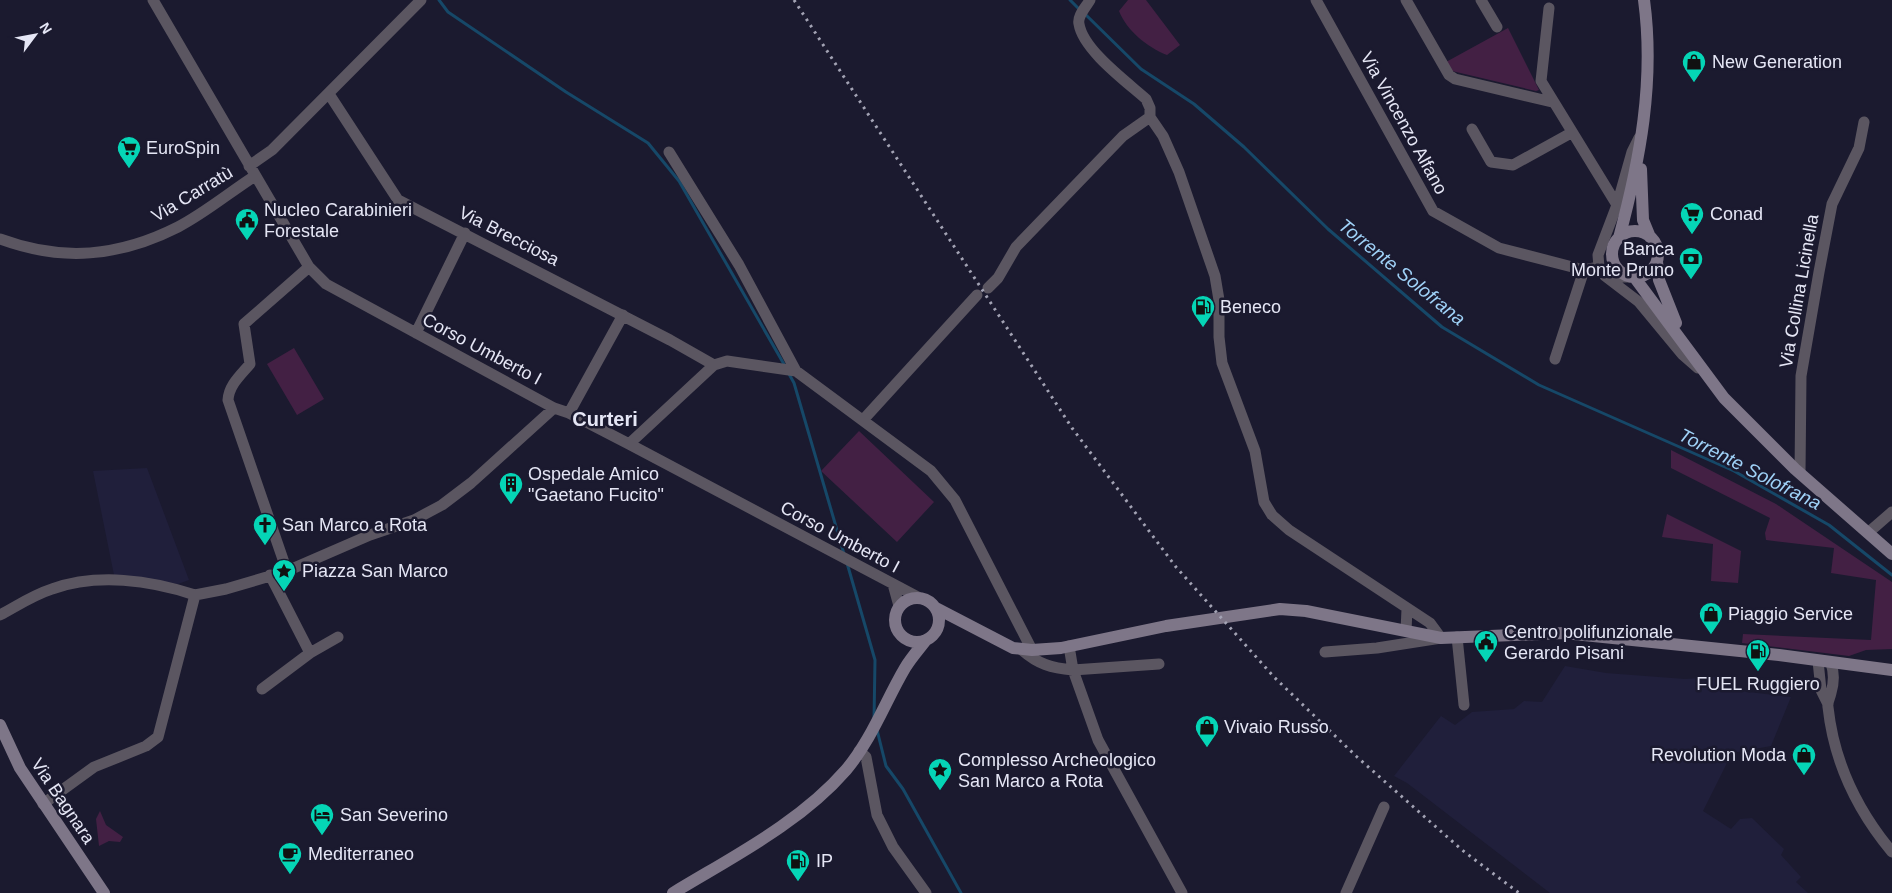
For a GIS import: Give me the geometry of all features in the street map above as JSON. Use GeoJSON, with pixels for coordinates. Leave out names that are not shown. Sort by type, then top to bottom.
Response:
{"type":"FeatureCollection","features":[{"type":"Feature","properties":{"kind":"main road"},"geometry":{"type":"LineString","coordinates":[[1644,0],[1648,73],[1643,131],[1619,238],[1612,249],[1613,261],[1621,273],[1633,277],[1647,274],[1657,262]]}},
{"type":"Feature","properties":{"kind":"main road"},"geometry":{"type":"LineString","coordinates":[[1641,144],[1643,220],[1658,250],[1658,280],[1683,342]]}},
{"type":"Feature","properties":{"kind":"main road"},"geometry":{"type":"LineString","coordinates":[[1619,238],[1634,231],[1650,236]]}},
{"type":"Feature","properties":{"kind":"main road"},"geometry":{"type":"LineString","coordinates":[[1633,277],[1724,398],[1800,473],[1892,554]]}},
{"type":"Feature","properties":{"kind":"main road"},"geometry":{"type":"LineString","coordinates":[[926,640],[911,642],[904,638],[895,626],[896,612],[899,606],[911,598],[925,599],[936,608],[1013,648],[1027,650],[1069,646],[1166,626],[1280,608],[1306,611],[1441,638],[1564,633],[1892,670]]}},
{"type":"Feature","properties":{"kind":"main road"},"geometry":{"type":"LineString","coordinates":[[936,608],[939,615],[937,630]]}},
{"type":"Feature","properties":{"kind":"main road"},"geometry":{"type":"LineString","coordinates":[[673,893],[809,807],[846,770],[860,751],[879,723],[906,667],[926,640],[937,630],[965,622]]}},
{"type":"Feature","properties":{"kind":"main road"},"geometry":{"type":"LineString","coordinates":[[904,638],[906,667]]}},
{"type":"Feature","properties":{"kind":"main road","name":"Via Bagnara"},"geometry":{"type":"LineString","coordinates":[[0,725],[9,749],[43,804],[104,893]]}},
{"type":"Feature","properties":{"kind":"street","name":"Corso Umberto I"},"geometry":{"type":"LineString","coordinates":[[153,0],[309,267],[326,284],[554,408],[569,412],[918,597]]}},
{"type":"Feature","properties":{"kind":"street"},"geometry":{"type":"LineString","coordinates":[[1090,0],[1079,17],[1078,23],[1083,36],[1094,52],[1146,99],[1150,108],[1150,117],[1163,136],[1179,172],[1215,276],[1219,300],[1218,337],[1222,364],[1256,451],[1264,502],[1272,515],[1289,530],[1430,623],[1441,638],[1378,648],[1325,652]]}},
{"type":"Feature","properties":{"kind":"street","name":"Via Vincenzo Alfano"},"geometry":{"type":"LineString","coordinates":[[1316,0],[1433,211],[1499,248],[1584,270],[1633,277]]}},
{"type":"Feature","properties":{"kind":"street"},"geometry":{"type":"LineString","coordinates":[[1406,0],[1449,75],[1455,79],[1552,102]]}},
{"type":"Feature","properties":{"kind":"street"},"geometry":{"type":"LineString","coordinates":[[1481,0],[1497,28]]}},
{"type":"Feature","properties":{"kind":"street","name":"Via Carratù"},"geometry":{"type":"LineString","coordinates":[[0,239],[57,254],[100,253],[145,242],[179,226],[252,171],[418,3]]}},
{"type":"Feature","properties":{"kind":"street"},"geometry":{"type":"LineString","coordinates":[[1549,8],[1541,82],[1617,205]]}},
{"type":"Feature","properties":{"kind":"street","name":"Via Brecciosa"},"geometry":{"type":"LineString","coordinates":[[329,94],[398,200],[623,315],[714,365]]}},
{"type":"Feature","properties":{"kind":"street"},"geometry":{"type":"LineString","coordinates":[[988,288],[998,278],[1023,240],[1123,136],[1150,117]]}},
{"type":"Feature","properties":{"kind":"street","name":"Via Collina Licinella"},"geometry":{"type":"LineString","coordinates":[[1800,473],[1801,376],[1817,281],[1832,204],[1859,148],[1864,122]]}},
{"type":"Feature","properties":{"kind":"street"},"geometry":{"type":"LineString","coordinates":[[1472,129],[1491,162],[1513,165],[1571,133]]}},
{"type":"Feature","properties":{"kind":"street"},"geometry":{"type":"LineString","coordinates":[[1643,131],[1632,152],[1617,205],[1598,255],[1602,272],[1639,302],[1682,354],[1705,373]]}},
{"type":"Feature","properties":{"kind":"street"},"geometry":{"type":"LineString","coordinates":[[669,152],[739,265],[793,370]]}},
{"type":"Feature","properties":{"kind":"street"},"geometry":{"type":"LineString","coordinates":[[416,333],[465,233]]}},
{"type":"Feature","properties":{"kind":"street"},"geometry":{"type":"LineString","coordinates":[[1606,233],[1619,238]]}},
{"type":"Feature","properties":{"kind":"street"},"geometry":{"type":"LineString","coordinates":[[287,571],[228,400],[230,388],[250,364],[244,324],[309,267]]}},
{"type":"Feature","properties":{"kind":"street"},"geometry":{"type":"LineString","coordinates":[[1555,359],[1584,270]]}},
{"type":"Feature","properties":{"kind":"street"},"geometry":{"type":"LineString","coordinates":[[863,420],[977,295]]}},
{"type":"Feature","properties":{"kind":"street"},"geometry":{"type":"LineString","coordinates":[[569,412],[623,315]]}},
{"type":"Feature","properties":{"kind":"street"},"geometry":{"type":"LineString","coordinates":[[629,444],[714,365],[727,361],[793,370],[931,472],[955,500],[1027,650],[1037,662],[1053,668],[1073,670],[1159,664]]}},
{"type":"Feature","properties":{"kind":"street"},"geometry":{"type":"LineString","coordinates":[[0,615],[38,594],[87,580],[148,584],[195,594],[226,589],[287,571],[370,535],[414,520],[442,506],[471,483],[554,408]]}},
{"type":"Feature","properties":{"kind":"street"},"geometry":{"type":"LineString","coordinates":[[1869,532],[1892,512]]}},
{"type":"Feature","properties":{"kind":"street"},"geometry":{"type":"LineString","coordinates":[[270,575],[310,653]]}},
{"type":"Feature","properties":{"kind":"street"},"geometry":{"type":"LineString","coordinates":[[893,584],[899,606]]}},
{"type":"Feature","properties":{"kind":"street"},"geometry":{"type":"LineString","coordinates":[[43,804],[94,767],[146,746],[158,737],[195,594]]}},
{"type":"Feature","properties":{"kind":"street"},"geometry":{"type":"LineString","coordinates":[[1406,631],[1408,609]]}},
{"type":"Feature","properties":{"kind":"street"},"geometry":{"type":"LineString","coordinates":[[262,689],[310,653],[338,637]]}},
{"type":"Feature","properties":{"kind":"street"},"geometry":{"type":"LineString","coordinates":[[1457,637],[1464,705]]}},
{"type":"Feature","properties":{"kind":"street"},"geometry":{"type":"LineString","coordinates":[[1069,646],[1073,670],[1106,756],[1182,893]]}},
{"type":"Feature","properties":{"kind":"street"},"geometry":{"type":"LineString","coordinates":[[1825,662],[1821,690],[1828,704],[1832,740],[1844,776],[1871,827],[1892,852]]}},
{"type":"Feature","properties":{"kind":"street"},"geometry":{"type":"LineString","coordinates":[[860,751],[866,757],[877,815],[886,835],[926,893]]}},
{"type":"Feature","properties":{"kind":"street"},"geometry":{"type":"LineString","coordinates":[[1346,893],[1384,807]]}},
{"type":"Feature","properties":{"kind":"shaded area"},"geometry":{"type":"Polygon","coordinates":[[[1128,0],[1146,0],[1180,45],[1167,55],[1152,48],[1138,38],[1127,25],[1119,11],[1128,0]]]}},
{"type":"Feature","properties":{"kind":"shaded area"},"geometry":{"type":"Polygon","coordinates":[[[1508,28],[1539,90],[1536,91],[1452,71],[1446,62],[1508,28]]]}},
{"type":"Feature","properties":{"kind":"shaded area"},"geometry":{"type":"Polygon","coordinates":[[[294,348],[324,399],[297,415],[267,364],[294,348]]]}},
{"type":"Feature","properties":{"kind":"shaded area"},"geometry":{"type":"Polygon","coordinates":[[[859,431],[934,502],[897,542],[821,471],[859,431]]]}},
{"type":"Feature","properties":{"kind":"shaded area"},"geometry":{"type":"Polygon","coordinates":[[[1671,450],[1776,504],[1892,582],[1892,649],[1866,650],[1849,656],[1742,643],[1743,634],[1871,640],[1876,580],[1831,573],[1834,548],[1766,540],[1765,533],[1770,518],[1671,468],[1671,450]]]}},
{"type":"Feature","properties":{"kind":"shaded area"},"geometry":{"type":"Polygon","coordinates":[[[147,468],[189,580],[178,584],[114,575],[93,471],[147,468]]]}},
{"type":"Feature","properties":{"kind":"shaded area"},"geometry":{"type":"Polygon","coordinates":[[[1667,514],[1741,551],[1738,583],[1711,581],[1713,544],[1662,537],[1667,514]]]}},
{"type":"Feature","properties":{"kind":"shaded area"},"geometry":{"type":"Polygon","coordinates":[[[1565,666],[1606,673],[1685,679],[1715,677],[1723,689],[1791,697],[1771,746],[1732,753],[1703,811],[1731,829],[1740,819],[1752,818],[1784,849],[1781,855],[1801,877],[1796,882],[1808,893],[1550,893],[1407,783],[1394,776],[1441,716],[1455,725],[1472,712],[1514,709],[1524,701],[1542,702],[1565,666]]]}},
{"type":"Feature","properties":{"kind":"shaded area"},"geometry":{"type":"Polygon","coordinates":[[[100,811],[106,825],[123,837],[120,842],[109,841],[99,846],[96,819],[100,811]]]}},
{"type":"Feature","properties":{"kind":"waterway"},"geometry":{"type":"LineString","coordinates":[[439,0],[448,12],[566,92],[648,143],[679,181],[785,366]]}},
{"type":"Feature","properties":{"kind":"waterway","name":"Torrente Solofrana"},"geometry":{"type":"LineString","coordinates":[[1070,0],[1080,10]]}},
{"type":"Feature","properties":{"kind":"waterway","name":"Torrente Solofrana"},"geometry":{"type":"LineString","coordinates":[[1085,14],[1141,69],[1194,104],[1244,147],[1328,229],[1442,327],[1539,385],[1734,471],[1829,525],[1892,575]]}},
{"type":"Feature","properties":{"kind":"waterway"},"geometry":{"type":"LineString","coordinates":[[789,374],[794,383],[844,554]]}},
{"type":"Feature","properties":{"kind":"waterway"},"geometry":{"type":"LineString","coordinates":[[847,563],[875,660],[874,720]]}},
{"type":"Feature","properties":{"kind":"waterway"},"geometry":{"type":"LineString","coordinates":[[877,730],[886,766],[903,789],[961,893]]}},
{"type":"Feature","properties":{"kind":"railway"},"geometry":{"type":"LineString","coordinates":[[794,0],[1072,428],[1176,567],[1274,677],[1356,756],[1462,850],[1519,893]]}},
{"type":"Feature","properties":{"kind":"place","name":"New Generation"},"geometry":{"type":"Point","coordinates":[1694,83]}},
{"type":"Feature","properties":{"kind":"place","name":"EuroSpin"},"geometry":{"type":"Point","coordinates":[129,169]}},
{"type":"Feature","properties":{"kind":"place","name":"Conad"},"geometry":{"type":"Point","coordinates":[1692,235]}},
{"type":"Feature","properties":{"kind":"place","name":"Nucleo Carabinieri Forestale"},"geometry":{"type":"Point","coordinates":[247,241]}},
{"type":"Feature","properties":{"kind":"place","name":"Banca Monte Pruno"},"geometry":{"type":"Point","coordinates":[1691,280]}},
{"type":"Feature","properties":{"kind":"place","name":"Beneco"},"geometry":{"type":"Point","coordinates":[1203,328]}},
{"type":"Feature","properties":{"kind":"place","name":"Ospedale Amico \"Gaetano Fucito\""},"geometry":{"type":"Point","coordinates":[511,505]}},
{"type":"Feature","properties":{"kind":"place","name":"San Marco a Rota"},"geometry":{"type":"Point","coordinates":[265,546]}},
{"type":"Feature","properties":{"kind":"place","name":"Piazza San Marco"},"geometry":{"type":"Point","coordinates":[284,592]}},
{"type":"Feature","properties":{"kind":"place","name":"Piaggio Service"},"geometry":{"type":"Point","coordinates":[1711,635]}},
{"type":"Feature","properties":{"kind":"place","name":"Centro polifunzionale Gerardo Pisani"},"geometry":{"type":"Point","coordinates":[1486,663]}},
{"type":"Feature","properties":{"kind":"place","name":"FUEL Ruggiero"},"geometry":{"type":"Point","coordinates":[1758,672]}},
{"type":"Feature","properties":{"kind":"place","name":"Vivaio Russo"},"geometry":{"type":"Point","coordinates":[1207,748]}},
{"type":"Feature","properties":{"kind":"place","name":"Revolution Moda"},"geometry":{"type":"Point","coordinates":[1804,776]}},
{"type":"Feature","properties":{"kind":"place","name":"Complesso Archeologico San Marco a Rota"},"geometry":{"type":"Point","coordinates":[940,791]}},
{"type":"Feature","properties":{"kind":"place","name":"San Severino"},"geometry":{"type":"Point","coordinates":[322,836]}},
{"type":"Feature","properties":{"kind":"place","name":"Mediterraneo"},"geometry":{"type":"Point","coordinates":[290,875]}},
{"type":"Feature","properties":{"kind":"place","name":"IP"},"geometry":{"type":"Point","coordinates":[798,882]}},
{"type":"Feature","properties":{"kind":"district","name":"Curteri"},"geometry":{"type":"Point","coordinates":[605,419]}}]}
